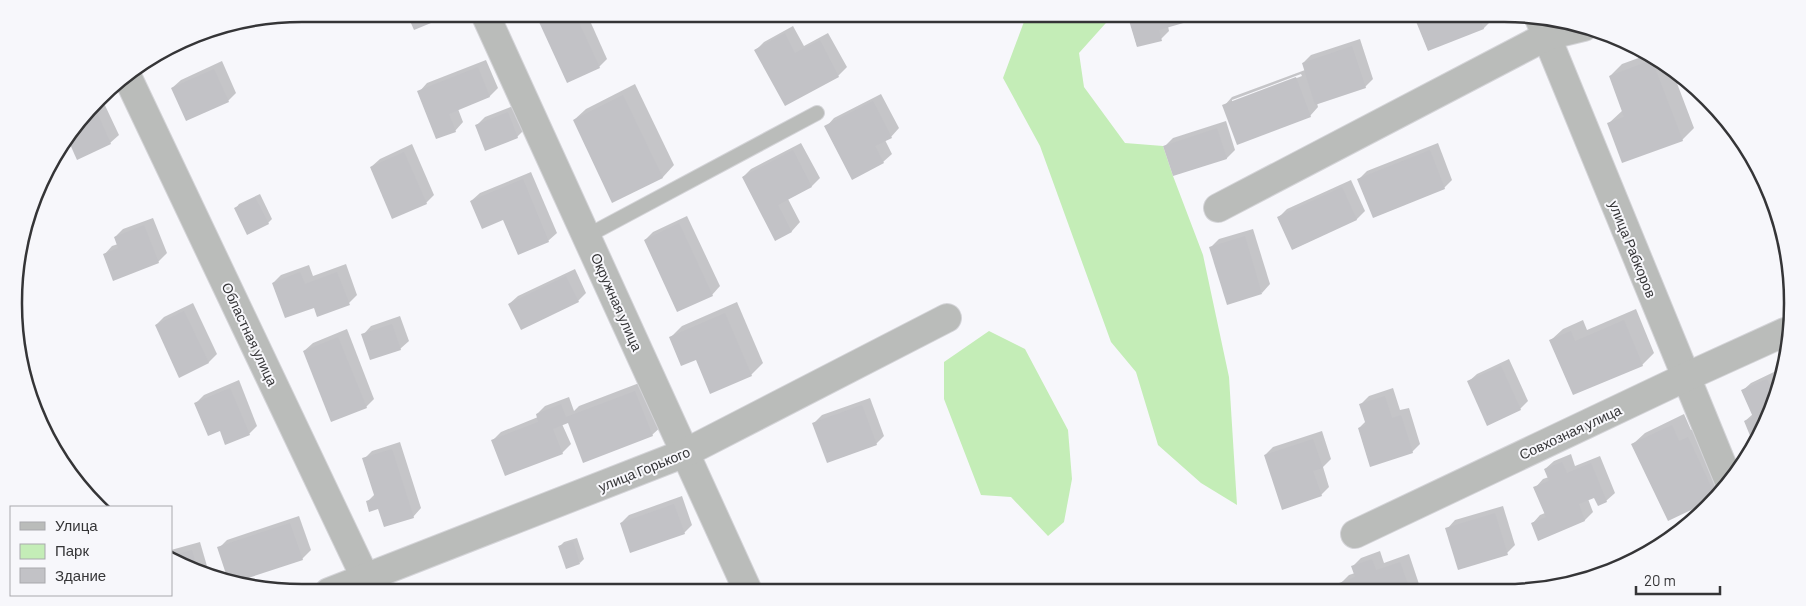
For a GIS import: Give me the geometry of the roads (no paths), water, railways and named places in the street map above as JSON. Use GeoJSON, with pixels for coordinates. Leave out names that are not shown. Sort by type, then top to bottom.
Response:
{"type":"FeatureCollection","features":[{"type":"Feature","properties":{"kind":"street","name":"Окружная улица"},"geometry":{"type":"LineString","coordinates":[[489,22],[745,584]]}},
{"type":"Feature","properties":{"kind":"street"},"geometry":{"type":"LineString","coordinates":[[1218,208],[1543,27]]}},
{"type":"Feature","properties":{"kind":"street","name":"улица Рабкоров"},"geometry":{"type":"LineString","coordinates":[[1543,27],[1726,474]]}},
{"type":"Feature","properties":{"kind":"street","name":"Областная улица"},"geometry":{"type":"LineString","coordinates":[[130,82],[368,584]]}},
{"type":"Feature","properties":{"kind":"street","name":"улица Горького"},"geometry":{"type":"LineString","coordinates":[[370,584],[685,454],[947,318]]}},
{"type":"Feature","properties":{"kind":"street","name":"Совхозная улица"},"geometry":{"type":"LineString","coordinates":[[1355,534],[1782,334]]}},
{"type":"Feature","properties":{"kind":"lane"},"geometry":{"type":"LineString","coordinates":[[587,236],[817,113]]}}]}
